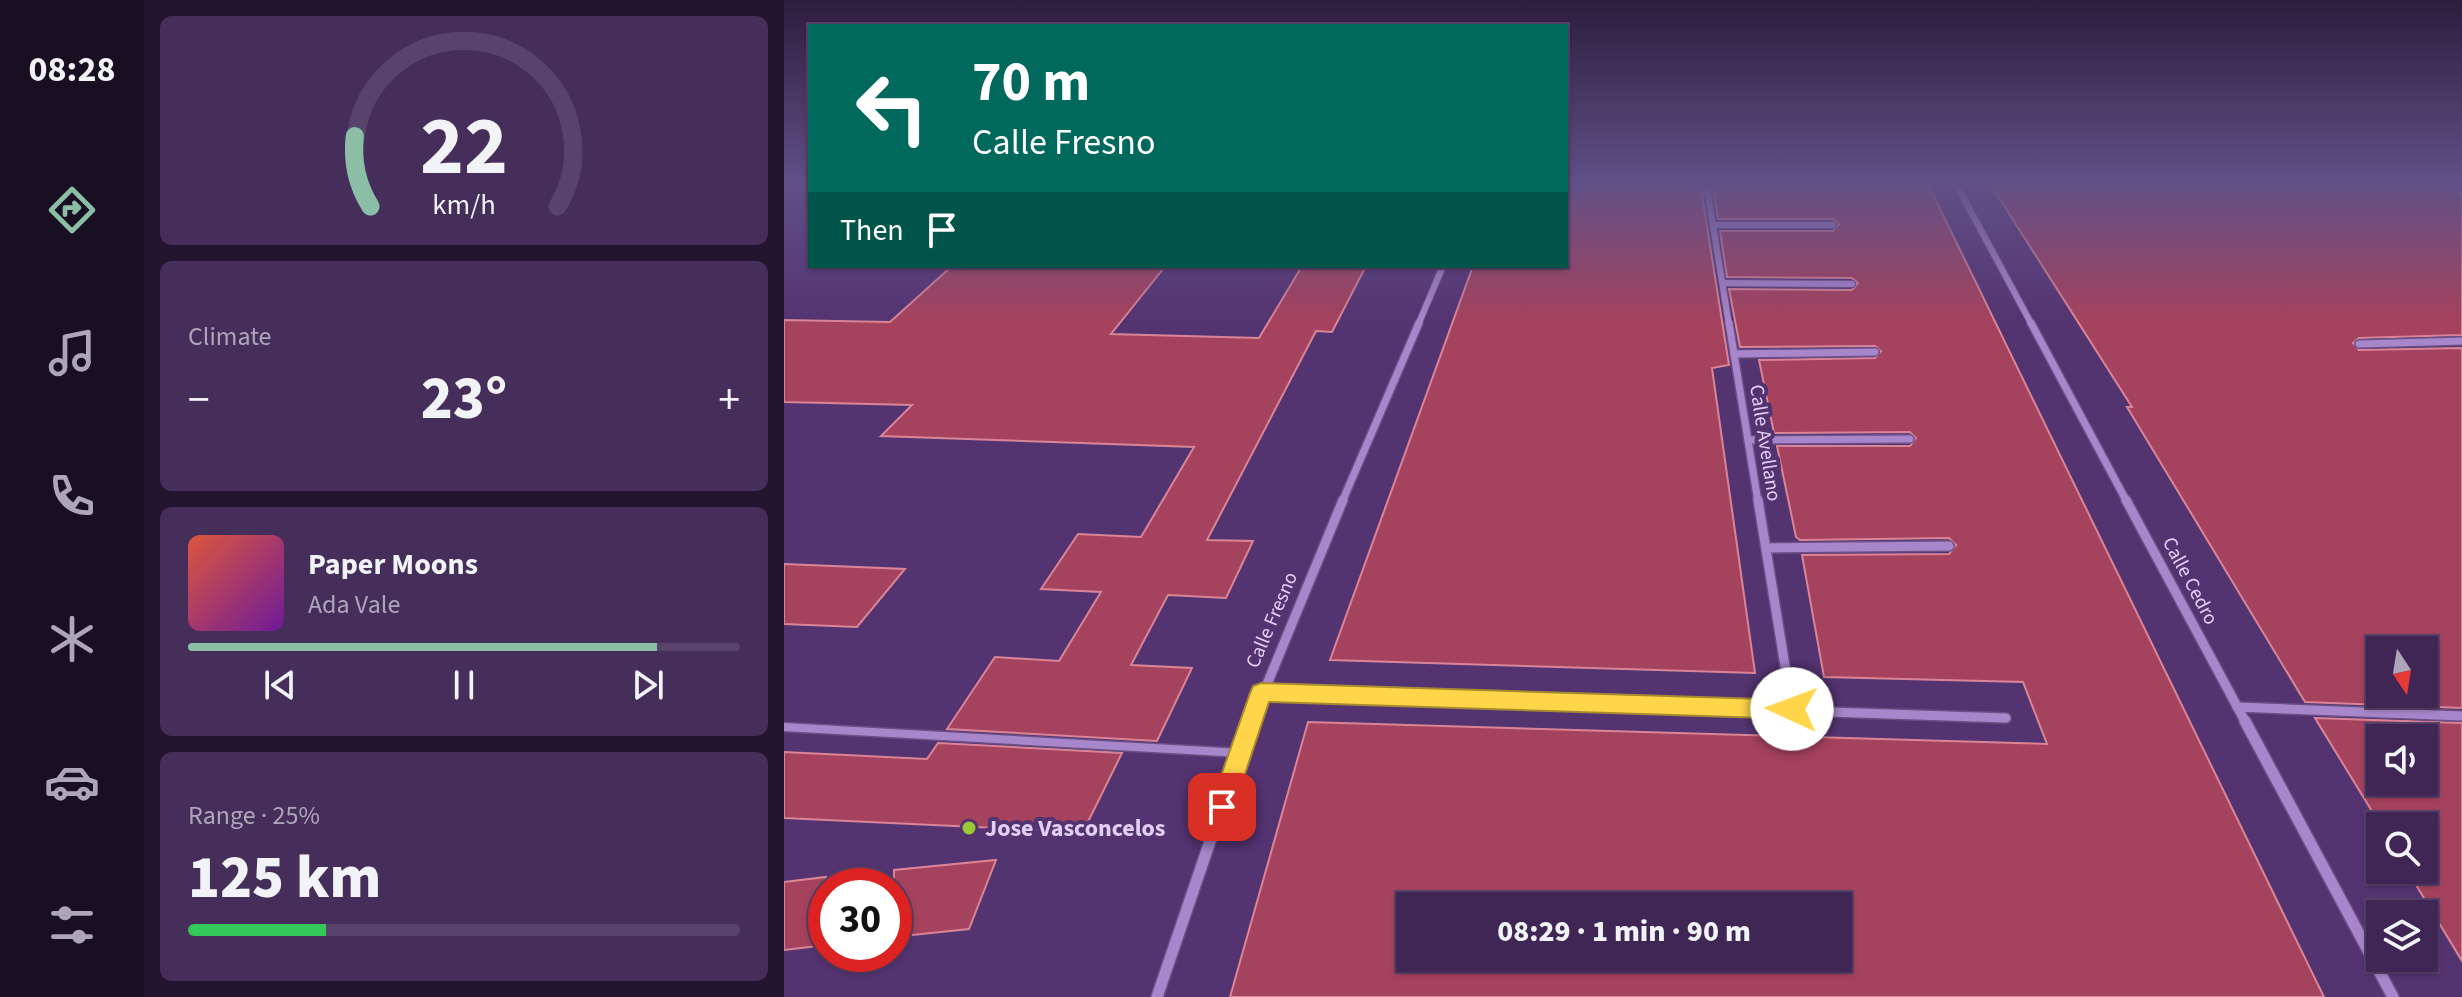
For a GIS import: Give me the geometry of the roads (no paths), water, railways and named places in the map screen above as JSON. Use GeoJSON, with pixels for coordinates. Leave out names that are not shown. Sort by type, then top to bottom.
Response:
{"type":"FeatureCollection","features":[{"type":"Feature","properties":{"kind":"street","name":"Calle Avellano"},"geometry":{"type":"LineString","coordinates":[[1714,229],[1792,709]]}},
{"type":"Feature","properties":{"kind":"street","name":"Calle Cedro"},"geometry":{"type":"LineString","coordinates":[[1980,229],[2393,997]]}},
{"type":"Feature","properties":{"kind":"street","name":"Calle Fresno"},"geometry":{"type":"LineString","coordinates":[[1157,997],[1261,693],[1442,268]]}},
{"type":"Feature","properties":{"kind":"street"},"geometry":{"type":"LineString","coordinates":[[1723,283],[1852,284]]}},
{"type":"Feature","properties":{"kind":"street"},"geometry":{"type":"LineString","coordinates":[[2359,344],[2462,341]]}},
{"type":"Feature","properties":{"kind":"street"},"geometry":{"type":"LineString","coordinates":[[1734,354],[1875,352]]}},
{"type":"Feature","properties":{"kind":"street"},"geometry":{"type":"LineString","coordinates":[[1748,440],[1910,439]]}},
{"type":"Feature","properties":{"kind":"street"},"geometry":{"type":"LineString","coordinates":[[1766,548],[1949,546]]}},
{"type":"Feature","properties":{"kind":"street"},"geometry":{"type":"LineString","coordinates":[[1261,693],[2006,718]]}},
{"type":"Feature","properties":{"kind":"street"},"geometry":{"type":"LineString","coordinates":[[2237,707],[2462,716]]}},
{"type":"Feature","properties":{"kind":"lane"},"geometry":{"type":"LineString","coordinates":[[784,727],[1241,753]]}},
{"type":"Feature","properties":{"kind":"place","name":"Jose Vasconcelos"},"geometry":{"type":"Point","coordinates":[969,828]}}]}
